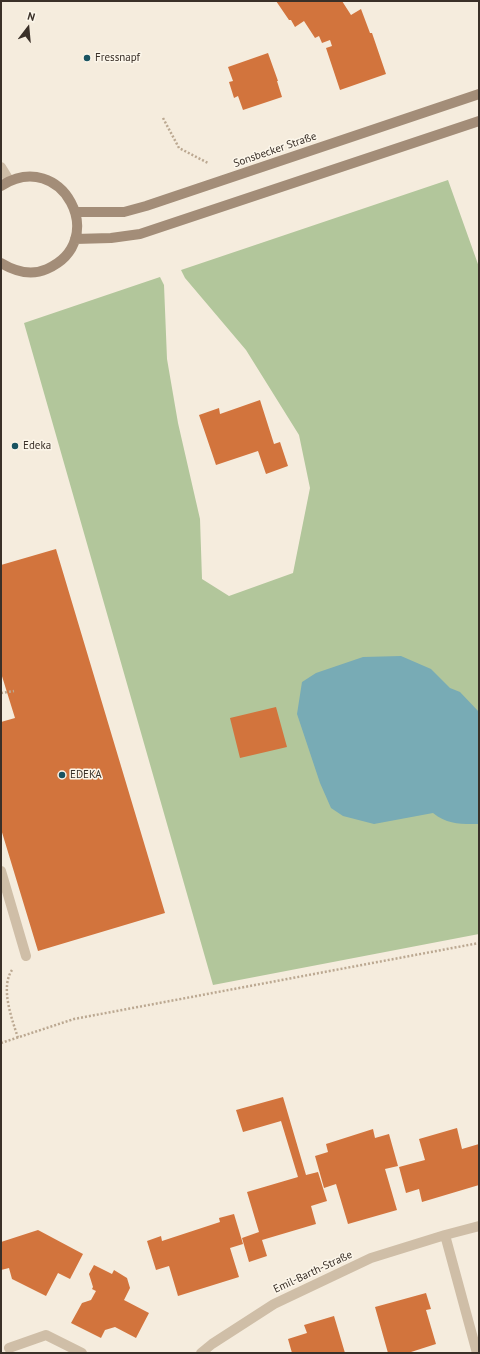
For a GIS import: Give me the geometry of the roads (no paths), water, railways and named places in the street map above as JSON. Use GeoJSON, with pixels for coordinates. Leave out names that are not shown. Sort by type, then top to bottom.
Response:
{"type":"FeatureCollection","features":[{"type":"Feature","properties":{"kind":"street","name":"Sonsbecker Straße"},"geometry":{"type":"LineString","coordinates":[[75,212],[124,212],[146,206],[479,94]]}},
{"type":"Feature","properties":{"kind":"street"},"geometry":{"type":"LineString","coordinates":[[75,239],[111,238],[140,234],[479,121]]}},
{"type":"Feature","properties":{"kind":"street"},"geometry":{"type":"LineString","coordinates":[[1,167],[5,183],[22,177],[36,177],[50,181],[61,189],[70,199],[75,212],[77,225],[75,239],[71,249],[64,258],[54,266],[32,273],[20,272],[1,264]]}},
{"type":"Feature","properties":{"kind":"street"},"geometry":{"type":"LineString","coordinates":[[1,872],[26,956]]}},
{"type":"Feature","properties":{"kind":"street","name":"Emil-Barth-Straße"},"geometry":{"type":"LineString","coordinates":[[201,1353],[212,1344],[274,1304],[371,1258],[479,1226]]}},
{"type":"Feature","properties":{"kind":"street"},"geometry":{"type":"LineString","coordinates":[[445,1235],[477,1353]]}},
{"type":"Feature","properties":{"kind":"street"},"geometry":{"type":"LineString","coordinates":[[9,1348],[46,1335],[82,1353]]}},
{"type":"Feature","properties":{"kind":"water"},"geometry":{"type":"Polygon","coordinates":[[[401,656],[431,669],[450,688],[460,692],[479,712],[479,824],[460,824],[449,822],[433,813],[374,824],[343,816],[331,808],[320,783],[297,714],[302,682],[316,673],[363,657],[401,656]]]}},
{"type":"Feature","properties":{"kind":"place","name":"Fressnapf"},"geometry":{"type":"Point","coordinates":[87,58]}},
{"type":"Feature","properties":{"kind":"place","name":"Edeka"},"geometry":{"type":"Point","coordinates":[15,446]}},
{"type":"Feature","properties":{"kind":"place","name":"EDEKA"},"geometry":{"type":"Point","coordinates":[62,775]}}]}
